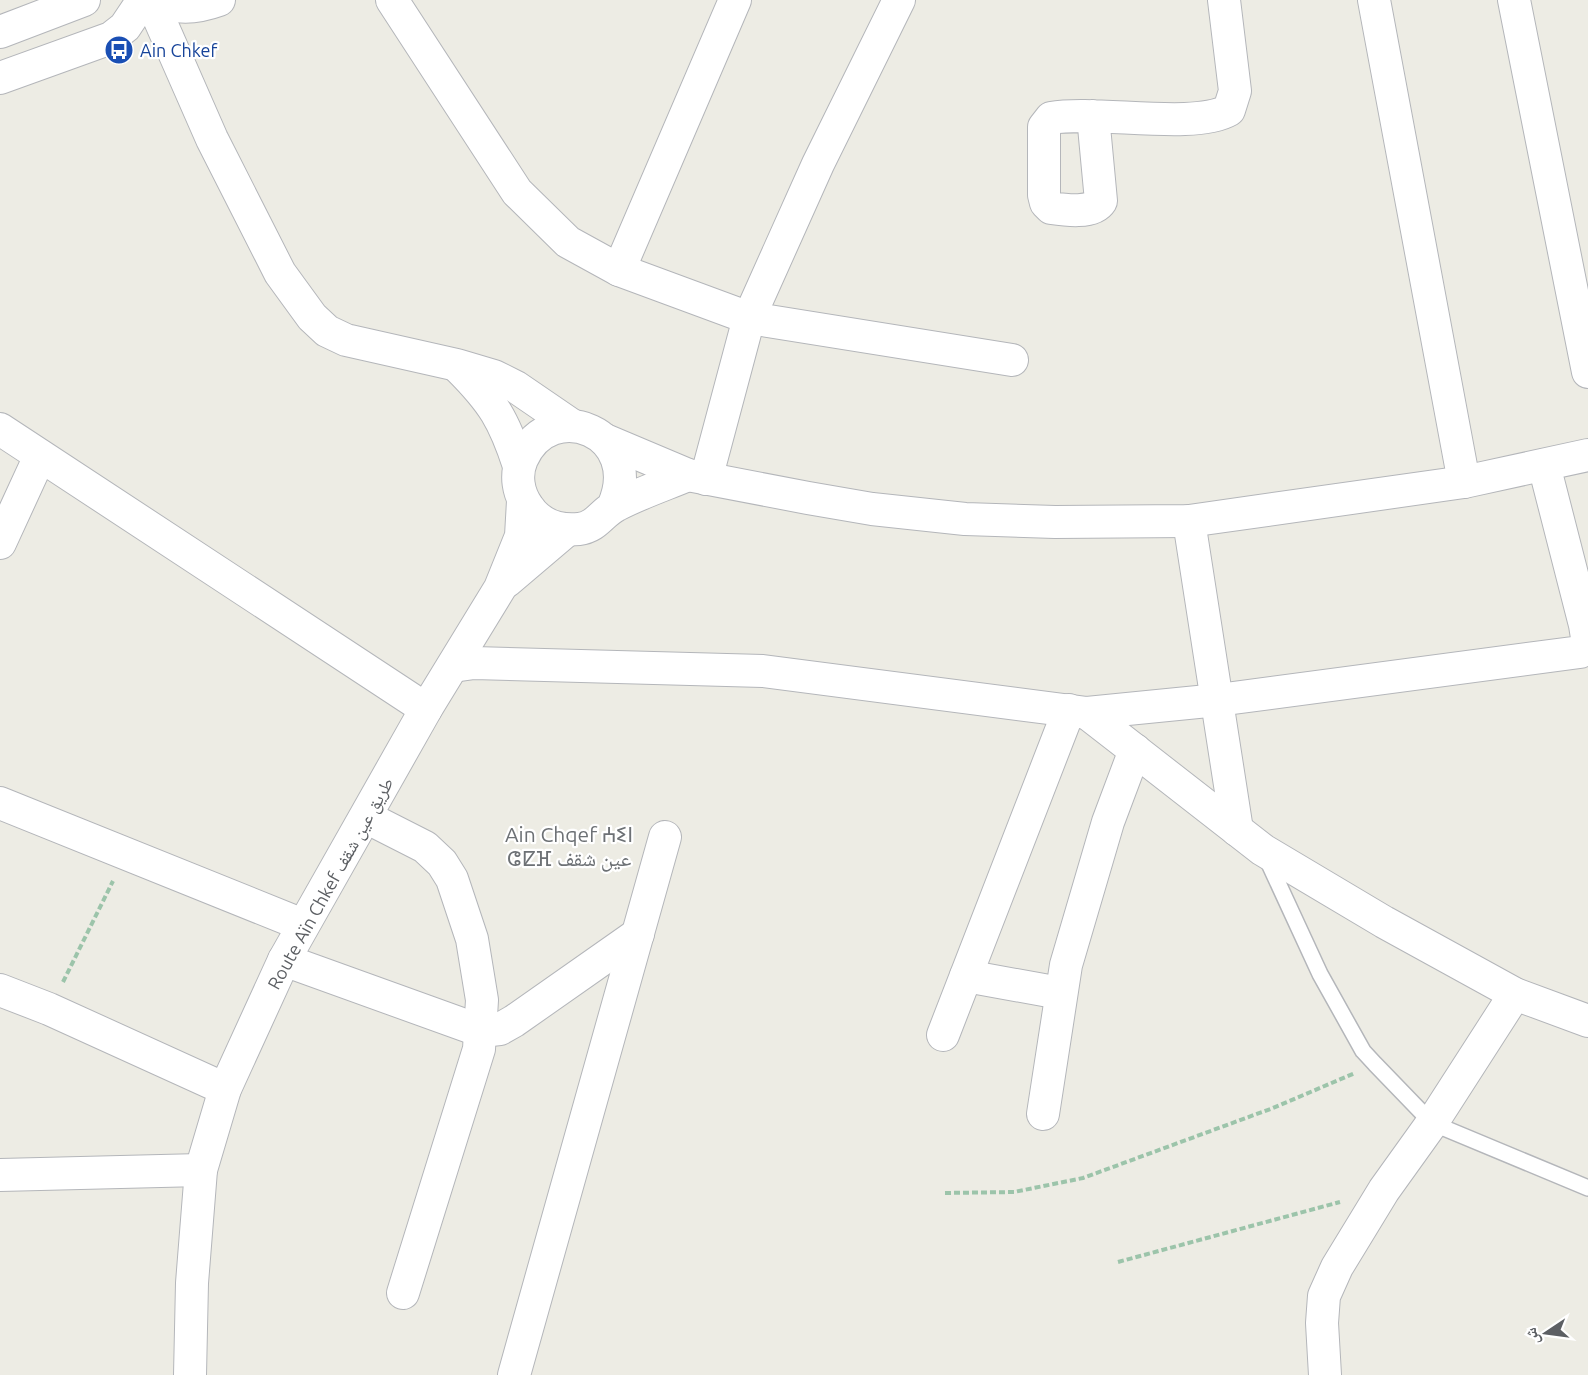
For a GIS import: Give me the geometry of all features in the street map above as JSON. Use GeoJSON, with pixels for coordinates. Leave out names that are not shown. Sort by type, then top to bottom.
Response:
{"type":"FeatureCollection","features":[{"type":"Feature","properties":{"kind":"street"},"geometry":{"type":"LineString","coordinates":[[0,32],[84,0]]}},
{"type":"Feature","properties":{"kind":"street"},"geometry":{"type":"LineString","coordinates":[[0,78],[111,38],[125,27],[143,0]]}},
{"type":"Feature","properties":{"kind":"street"},"geometry":{"type":"LineString","coordinates":[[151,0],[173,7],[208,4]]}},
{"type":"Feature","properties":{"kind":"street"},"geometry":{"type":"LineString","coordinates":[[151,0],[207,129],[280,273],[312,317],[327,331],[346,340],[457,365],[494,376],[516,387],[573,426]]}},
{"type":"Feature","properties":{"kind":"street"},"geometry":{"type":"LineString","coordinates":[[392,0],[517,192],[568,242],[619,270],[749,318],[1012,360]]}},
{"type":"Feature","properties":{"kind":"street"},"geometry":{"type":"LineString","coordinates":[[619,270],[735,0]]}},
{"type":"Feature","properties":{"kind":"street"},"geometry":{"type":"LineString","coordinates":[[697,477],[749,318],[818,164],[900,0]]}},
{"type":"Feature","properties":{"kind":"street"},"geometry":{"type":"LineString","coordinates":[[1093,116],[1209,118],[1229,110],[1233,103],[1234,92],[1224,0]]}},
{"type":"Feature","properties":{"kind":"street"},"geometry":{"type":"LineString","coordinates":[[1374,0],[1464,482]]}},
{"type":"Feature","properties":{"kind":"street"},"geometry":{"type":"LineString","coordinates":[[1514,0],[1588,372]]}},
{"type":"Feature","properties":{"kind":"street"},"geometry":{"type":"LineString","coordinates":[[177,58],[185,32],[208,4]]}},
{"type":"Feature","properties":{"kind":"street"},"geometry":{"type":"LineString","coordinates":[[457,365],[482,391],[501,417],[519,466]]}},
{"type":"Feature","properties":{"kind":"street"},"geometry":{"type":"LineString","coordinates":[[605,440],[616,454],[622,472],[621,490],[613,507],[601,520],[585,528],[567,530],[549,526],[534,516],[524,501],[518,484],[519,466],[526,450],[538,436],[555,428],[573,426],[590,430],[605,440],[697,477],[872,509],[965,519],[1055,522],[1189,521],[1464,482],[1588,456]]}},
{"type":"Feature","properties":{"kind":"street"},"geometry":{"type":"LineString","coordinates":[[0,429],[426,709]]}},
{"type":"Feature","properties":{"kind":"street"},"geometry":{"type":"LineString","coordinates":[[0,543],[40,456]]}},
{"type":"Feature","properties":{"kind":"street"},"geometry":{"type":"LineString","coordinates":[[453,666],[474,663],[763,671],[1078,711],[1218,700],[1580,652],[1588,644],[1586,625],[1544,465]]}},
{"type":"Feature","properties":{"kind":"street"},"geometry":{"type":"LineString","coordinates":[[613,507],[697,477]]}},
{"type":"Feature","properties":{"kind":"street","name":"Route Aïn Chkef طريق عين شقف"},"geometry":{"type":"LineString","coordinates":[[190,1375],[192,1283],[201,1170],[225,1089],[284,960],[303,925],[426,709],[500,588],[521,536],[524,501]]}},
{"type":"Feature","properties":{"kind":"street"},"geometry":{"type":"LineString","coordinates":[[1189,521],[1237,830]]}},
{"type":"Feature","properties":{"kind":"street","name":"Route Aïn Chkef طريق عين شقف"},"geometry":{"type":"LineString","coordinates":[[500,588],[567,530]]}},
{"type":"Feature","properties":{"kind":"street"},"geometry":{"type":"LineString","coordinates":[[1078,711],[1135,750],[1263,850],[1384,922],[1515,994],[1588,1021]]}},
{"type":"Feature","properties":{"kind":"street"},"geometry":{"type":"LineString","coordinates":[[943,1035],[966,975],[1078,711]]}},
{"type":"Feature","properties":{"kind":"street"},"geometry":{"type":"LineString","coordinates":[[1043,1114],[1060,993],[1090,878],[1135,750]]}},
{"type":"Feature","properties":{"kind":"street"},"geometry":{"type":"LineString","coordinates":[[0,803],[303,925]]}},
{"type":"Feature","properties":{"kind":"street"},"geometry":{"type":"LineString","coordinates":[[366,817],[425,847],[442,863],[452,879],[469,930],[479,971],[482,1000],[481,1031],[475,1063],[403,1293]]}},
{"type":"Feature","properties":{"kind":"street"},"geometry":{"type":"LineString","coordinates":[[514,1375],[665,837]]}},
{"type":"Feature","properties":{"kind":"street"},"geometry":{"type":"LineString","coordinates":[[284,960],[481,1031],[500,1029],[514,1021],[638,934]]}},
{"type":"Feature","properties":{"kind":"street"},"geometry":{"type":"LineString","coordinates":[[966,975],[1060,993]]}},
{"type":"Feature","properties":{"kind":"street"},"geometry":{"type":"LineString","coordinates":[[0,990],[49,1009],[225,1089]]}},
{"type":"Feature","properties":{"kind":"street"},"geometry":{"type":"LineString","coordinates":[[1325,1375],[1322,1323],[1324,1296],[1337,1267],[1384,1190],[1432,1123],[1515,994]]}},
{"type":"Feature","properties":{"kind":"street"},"geometry":{"type":"LineString","coordinates":[[0,1175],[201,1170]]}},
{"type":"Feature","properties":{"kind":"lane"},"geometry":{"type":"LineString","coordinates":[[1263,850],[1320,974],[1363,1051],[1375,1064],[1432,1123],[1588,1188]]}},
{"type":"Feature","properties":{"kind":"path"},"geometry":{"type":"LineString","coordinates":[[49,1009],[126,854]]}},
{"type":"Feature","properties":{"kind":"path"},"geometry":{"type":"LineString","coordinates":[[945,1193],[1014,1192],[1083,1178],[1273,1108],[1375,1064]]}},
{"type":"Feature","properties":{"kind":"path"},"geometry":{"type":"LineString","coordinates":[[1118,1262],[1384,1190]]}},
{"type":"Feature","properties":{"kind":"place","name":"Ain Chkef"},"geometry":{"type":"Point","coordinates":[119,50]}},
{"type":"Feature","properties":{"kind":"district","name":"Ain Chqef ⵄⵉⵏ ⵛⵇⴼ عين شقف"},"geometry":{"type":"Point","coordinates":[569,846]}}]}
